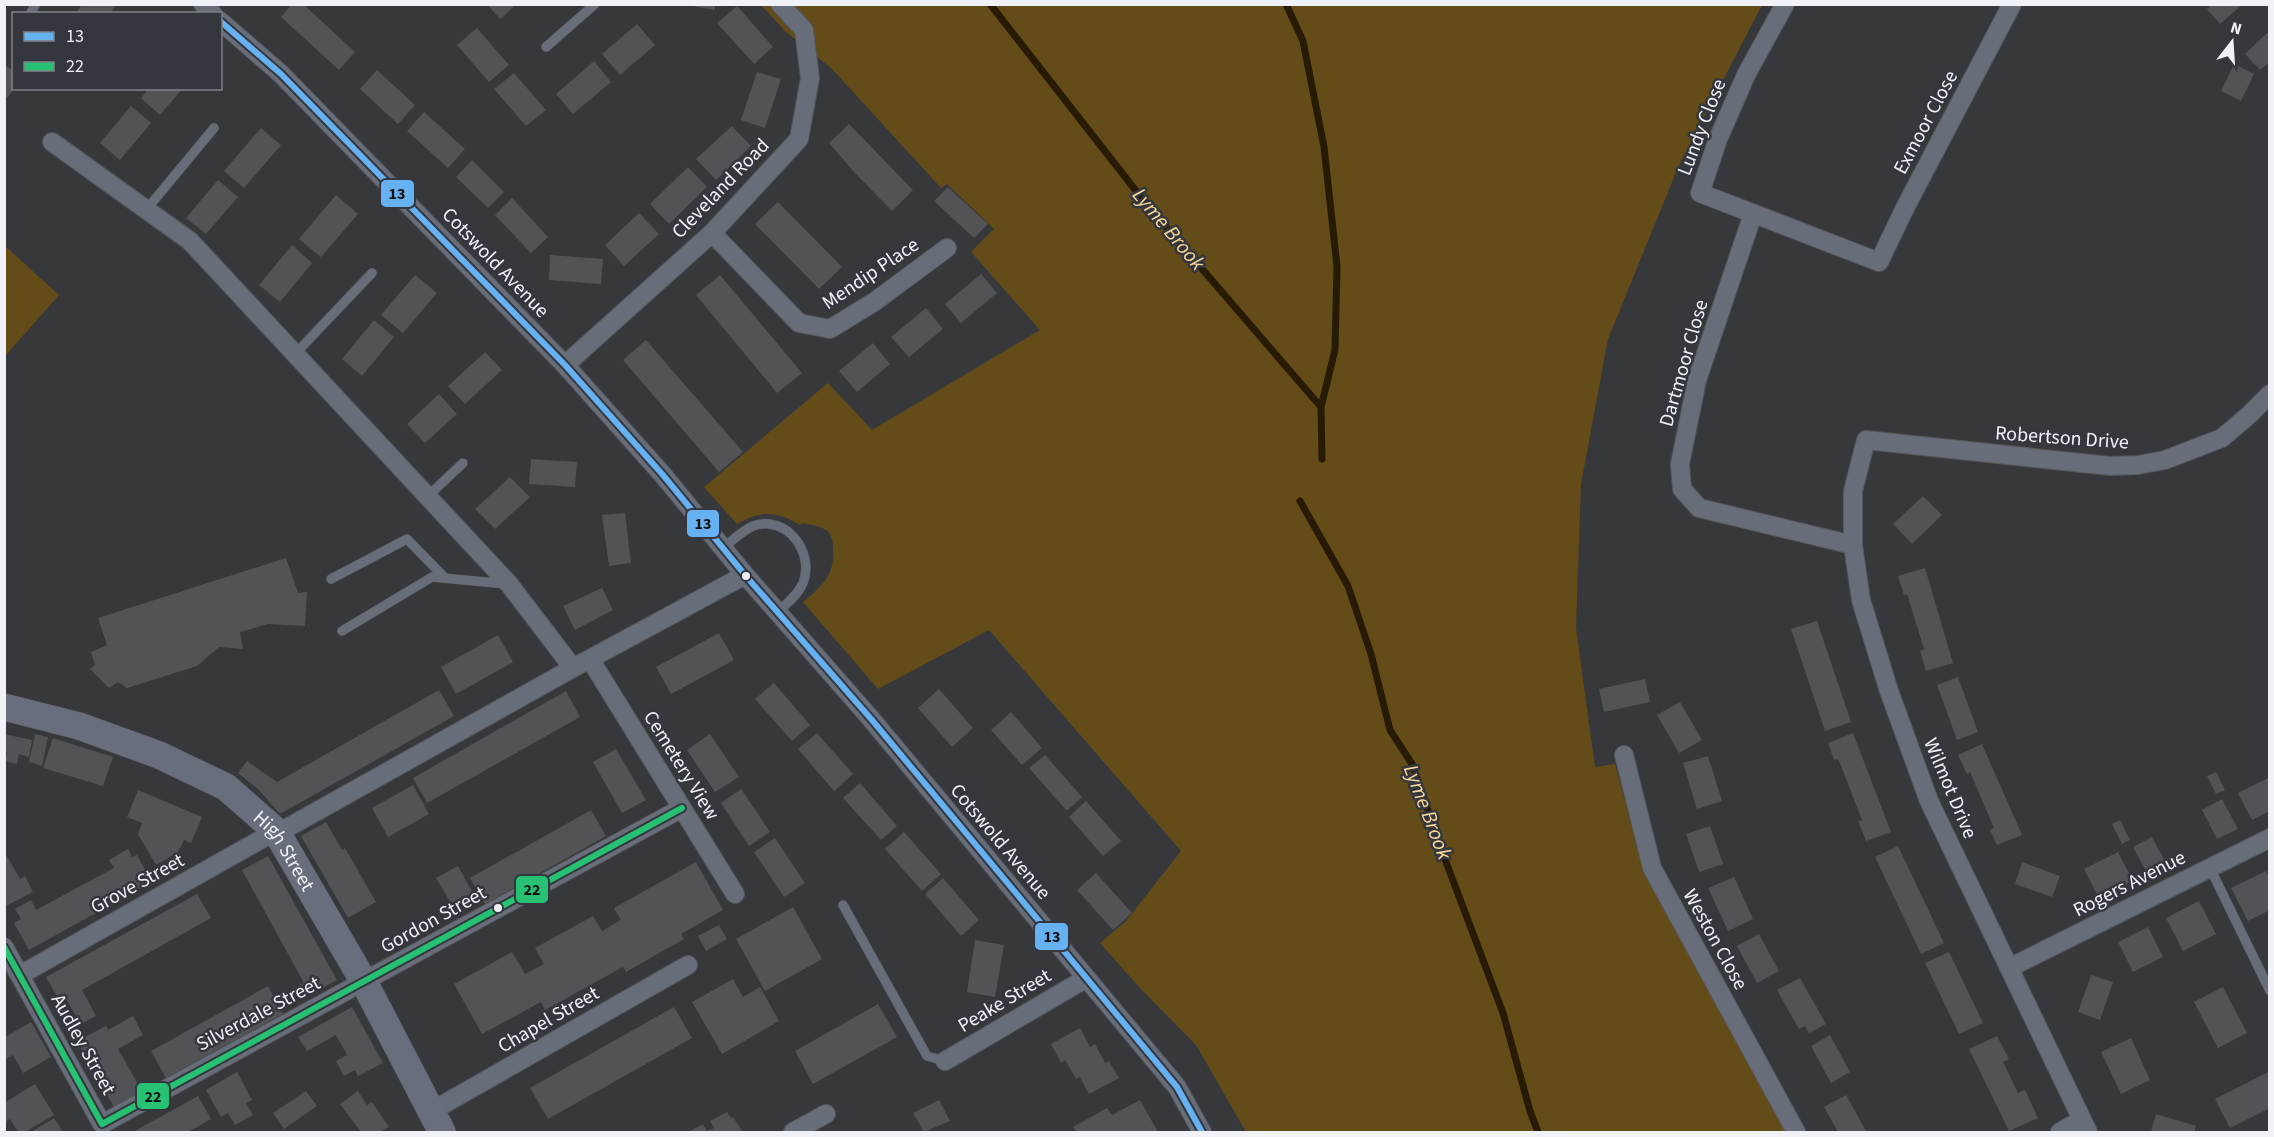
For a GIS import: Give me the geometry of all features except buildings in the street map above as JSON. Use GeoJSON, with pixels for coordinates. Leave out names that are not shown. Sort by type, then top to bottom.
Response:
{"type":"FeatureCollection","features":[{"type":"Feature","properties":{"kind":"main road","name":"High Street"},"geometry":{"type":"LineString","coordinates":[[4,707],[79,726],[159,755],[226,787],[277,832],[364,982],[436,1122]]}},
{"type":"Feature","properties":{"kind":"street","name":"Cleveland Road"},"geometry":{"type":"LineString","coordinates":[[565,365],[712,233],[799,139],[810,78],[804,30],[780,4]]}},
{"type":"Feature","properties":{"kind":"street","name":"Lundy Close"},"geometry":{"type":"LineString","coordinates":[[1785,4],[1746,75],[1718,139],[1700,193],[1879,262]]}},
{"type":"Feature","properties":{"kind":"street","name":"Exmoor Close"},"geometry":{"type":"LineString","coordinates":[[1879,262],[2012,4]]}},
{"type":"Feature","properties":{"kind":"street","name":"Cotswold Avenue"},"geometry":{"type":"LineString","coordinates":[[222,23],[281,74],[565,365],[663,475],[745,575],[872,720],[1177,1087],[1202,1132]]}},
{"type":"Feature","properties":{"kind":"street"},"geometry":{"type":"LineString","coordinates":[[52,142],[190,241],[509,584],[573,668]]}},
{"type":"Feature","properties":{"kind":"street","name":"Dartmoor Close"},"geometry":{"type":"LineString","coordinates":[[1753,214],[1697,380],[1680,464],[1682,489],[1699,508],[1853,545]]}},
{"type":"Feature","properties":{"kind":"street","name":"Mendip Place"},"geometry":{"type":"LineString","coordinates":[[712,233],[799,323],[830,329],[874,302],[947,248]]}},
{"type":"Feature","properties":{"kind":"street","name":"Robertson Drive"},"geometry":{"type":"LineString","coordinates":[[1866,440],[2110,466],[2138,465],[2165,460],[2222,438],[2270,394]]}},
{"type":"Feature","properties":{"kind":"street","name":"Wilmot Drive"},"geometry":{"type":"LineString","coordinates":[[1866,440],[1853,491],[1853,545],[1861,600],[1889,692],[1929,801],[2085,1126]]}},
{"type":"Feature","properties":{"kind":"street","name":"Grove Street"},"geometry":{"type":"LineString","coordinates":[[20,975],[745,575]]}},
{"type":"Feature","properties":{"kind":"street","name":"Cemetery View"},"geometry":{"type":"LineString","coordinates":[[590,659],[735,894]]}},
{"type":"Feature","properties":{"kind":"street","name":"Weston Close"},"geometry":{"type":"LineString","coordinates":[[1624,755],[1652,868],[1796,1132]]}},
{"type":"Feature","properties":{"kind":"street","name":"Gordon Street"},"geometry":{"type":"LineString","coordinates":[[364,982],[682,808]]}},
{"type":"Feature","properties":{"kind":"street","name":"Rogers Avenue"},"geometry":{"type":"LineString","coordinates":[[2009,968],[2270,838]]}},
{"type":"Feature","properties":{"kind":"street","name":"Audley Street"},"geometry":{"type":"LineString","coordinates":[[4,947],[102,1124],[174,1084]]}},
{"type":"Feature","properties":{"kind":"street","name":"Chapel Street"},"geometry":{"type":"LineString","coordinates":[[436,1122],[688,965]]}},
{"type":"Feature","properties":{"kind":"street","name":"Peake Street"},"geometry":{"type":"LineString","coordinates":[[945,1061],[1085,979]]}},
{"type":"Feature","properties":{"kind":"street","name":"Silverdale Street"},"geometry":{"type":"LineString","coordinates":[[174,1084],[364,982]]}},
{"type":"Feature","properties":{"kind":"street"},"geometry":{"type":"LineString","coordinates":[[793,1132],[826,1114]]}},
{"type":"Feature","properties":{"kind":"street"},"geometry":{"type":"LineString","coordinates":[[2060,1132],[2085,1126]]}},
{"type":"Feature","properties":{"kind":"lane"},"geometry":{"type":"LineString","coordinates":[[546,47],[595,4]]}},
{"type":"Feature","properties":{"kind":"lane"},"geometry":{"type":"LineString","coordinates":[[146,210],[214,128]]}},
{"type":"Feature","properties":{"kind":"lane"},"geometry":{"type":"LineString","coordinates":[[295,354],[372,273]]}},
{"type":"Feature","properties":{"kind":"lane"},"geometry":{"type":"LineString","coordinates":[[428,496],[464,463]]}},
{"type":"Feature","properties":{"kind":"lane"},"geometry":{"type":"LineString","coordinates":[[723,548],[752,526],[772,525],[783,528],[793,535],[805,555],[805,576],[795,595],[778,612]]}},
{"type":"Feature","properties":{"kind":"lane"},"geometry":{"type":"LineString","coordinates":[[331,579],[407,539],[445,578]]}},
{"type":"Feature","properties":{"kind":"lane"},"geometry":{"type":"LineString","coordinates":[[342,631],[432,577],[509,584]]}},
{"type":"Feature","properties":{"kind":"lane"},"geometry":{"type":"LineString","coordinates":[[2210,868],[2270,991]]}},
{"type":"Feature","properties":{"kind":"lane"},"geometry":{"type":"LineString","coordinates":[[843,905],[927,1056],[945,1061]]}},
{"type":"Feature","properties":{"kind":"shaded area"},"geometry":{"type":"Polygon","coordinates":[[[761,5],[1762,5],[1679,165],[1608,339],[1581,484],[1576,628],[1595,767],[1615,764],[1640,858],[1786,1132],[1246,1132],[1196,1045],[1100,943],[1126,921],[1181,851],[989,630],[878,689],[803,602],[817,590],[830,572],[833,545],[828,531],[803,523],[800,525],[783,517],[768,514],[754,516],[737,524],[704,487],[828,383],[872,430],[1040,330],[971,252],[994,229],[947,184],[941,188],[832,69],[785,31],[761,5]]]}},
{"type":"Feature","properties":{"kind":"shaded area"},"geometry":{"type":"Polygon","coordinates":[[[5,246],[59,295],[5,356],[5,246]]]}},
{"type":"Feature","properties":{"kind":"waterway","name":"Lyme Brook"},"geometry":{"type":"LineString","coordinates":[[990,4],[1147,205],[1321,407],[1322,459]]}},
{"type":"Feature","properties":{"kind":"waterway"},"geometry":{"type":"LineString","coordinates":[[1286,4],[1303,41],[1324,147],[1337,266],[1335,350],[1321,407]]}},
{"type":"Feature","properties":{"kind":"waterway","name":"Lyme Brook"},"geometry":{"type":"LineString","coordinates":[[1300,501],[1348,586],[1371,654],[1390,730],[1412,764],[1503,1013],[1538,1132]]}},
{"type":"Feature","properties":{"kind":"transit line","name":"13"},"geometry":{"type":"LineString","coordinates":[[222,23],[281,74],[565,365],[663,475],[745,575],[872,720],[1177,1087],[1202,1132]]}},
{"type":"Feature","properties":{"kind":"transit line","name":"22"},"geometry":{"type":"LineString","coordinates":[[4,947],[102,1124],[682,808]]}}]}
